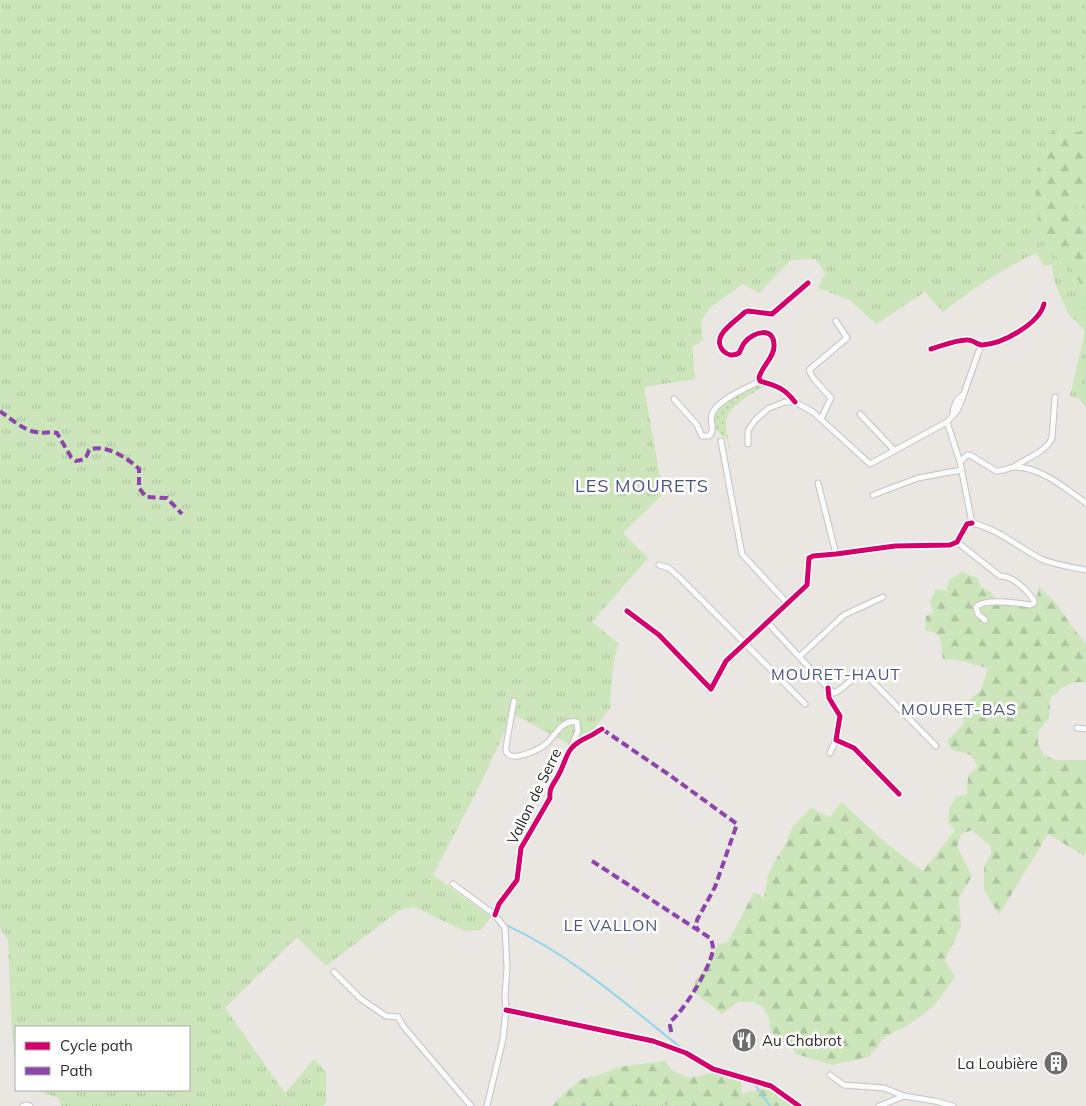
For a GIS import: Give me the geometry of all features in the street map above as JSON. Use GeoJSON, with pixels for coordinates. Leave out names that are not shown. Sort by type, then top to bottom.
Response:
{"type":"FeatureCollection","features":[{"type":"Feature","properties":{"kind":"street"},"geometry":{"type":"LineString","coordinates":[[760,381],[759,374],[774,349],[774,341],[770,336],[764,332],[757,333],[745,342],[739,353],[733,356],[722,350],[721,336],[748,311],[769,314],[775,312],[808,283]]}},
{"type":"Feature","properties":{"kind":"street"},"geometry":{"type":"LineString","coordinates":[[931,349],[969,340],[981,345],[1004,338],[1023,330],[1042,311],[1044,304]]}},
{"type":"Feature","properties":{"kind":"street"},"geometry":{"type":"LineString","coordinates":[[821,419],[823,411],[831,398],[813,378],[809,370],[847,338],[836,321]]}},
{"type":"Feature","properties":{"kind":"street"},"geometry":{"type":"LineString","coordinates":[[674,399],[697,425],[702,436],[709,436],[712,434],[713,429],[711,417],[716,407],[760,381],[780,387],[795,402],[813,412],[868,464],[874,463],[894,450],[947,422],[957,411],[967,388],[981,345]]}},
{"type":"Feature","properties":{"kind":"street"},"geometry":{"type":"LineString","coordinates":[[960,462],[967,454],[1001,472],[1014,467],[1045,448],[1052,438],[1055,397]]}},
{"type":"Feature","properties":{"kind":"street"},"geometry":{"type":"LineString","coordinates":[[748,444],[748,431],[755,420],[769,408],[785,402],[795,402]]}},
{"type":"Feature","properties":{"kind":"street"},"geometry":{"type":"LineString","coordinates":[[860,414],[894,450]]}},
{"type":"Feature","properties":{"kind":"street"},"geometry":{"type":"LineString","coordinates":[[947,422],[960,462],[972,523]]}},
{"type":"Feature","properties":{"kind":"street"},"geometry":{"type":"LineString","coordinates":[[721,441],[742,554],[787,603]]}},
{"type":"Feature","properties":{"kind":"street"},"geometry":{"type":"LineString","coordinates":[[1014,467],[1026,469],[1047,477],[1086,503]]}},
{"type":"Feature","properties":{"kind":"street"},"geometry":{"type":"LineString","coordinates":[[873,495],[918,478],[961,470]]}},
{"type":"Feature","properties":{"kind":"street"},"geometry":{"type":"LineString","coordinates":[[818,482],[836,554]]}},
{"type":"Feature","properties":{"kind":"street"},"geometry":{"type":"LineString","coordinates":[[627,611],[659,635],[711,689],[726,661],[807,585],[810,558],[812,556],[895,546],[950,545],[957,542],[964,527],[972,523],[995,531],[1041,559],[1054,564],[1086,570]]}},
{"type":"Feature","properties":{"kind":"street"},"geometry":{"type":"LineString","coordinates":[[957,542],[1000,576],[1007,576],[1013,580],[1034,600],[1034,603],[1030,605],[988,602],[980,604],[976,607],[977,613],[986,620]]}},
{"type":"Feature","properties":{"kind":"street"},"geometry":{"type":"LineString","coordinates":[[659,565],[669,568],[682,580],[806,704]]}},
{"type":"Feature","properties":{"kind":"street"},"geometry":{"type":"LineString","coordinates":[[800,656],[844,616],[883,598]]}},
{"type":"Feature","properties":{"kind":"street"},"geometry":{"type":"LineString","coordinates":[[767,622],[834,693],[862,671],[936,746]]}},
{"type":"Feature","properties":{"kind":"street"},"geometry":{"type":"LineString","coordinates":[[828,688],[829,698],[840,716],[836,740],[830,752]]}},
{"type":"Feature","properties":{"kind":"street"},"geometry":{"type":"LineString","coordinates":[[514,701],[505,748],[506,752],[511,756],[518,756],[536,750],[546,744],[567,722],[577,722],[578,731],[568,752]]}},
{"type":"Feature","properties":{"kind":"street"},"geometry":{"type":"LineString","coordinates":[[1077,728],[1086,729]]}},
{"type":"Feature","properties":{"kind":"street","name":"Vallon de Serre"},"geometry":{"type":"LineString","coordinates":[[495,915],[500,904],[517,880],[521,848],[550,798],[549,789],[558,776],[568,752],[580,740],[602,729]]}},
{"type":"Feature","properties":{"kind":"street"},"geometry":{"type":"LineString","coordinates":[[836,740],[854,748],[899,794]]}},
{"type":"Feature","properties":{"kind":"street"},"geometry":{"type":"LineString","coordinates":[[453,884],[495,915],[505,928],[507,968],[506,1010],[502,1045],[487,1106]]}},
{"type":"Feature","properties":{"kind":"street"},"geometry":{"type":"LineString","coordinates":[[334,972],[361,999],[386,1016],[398,1017],[404,1027],[471,1106]]}},
{"type":"Feature","properties":{"kind":"street"},"geometry":{"type":"LineString","coordinates":[[506,1010],[653,1041],[686,1053],[713,1069],[771,1086],[799,1106]]}},
{"type":"Feature","properties":{"kind":"street"},"geometry":{"type":"LineString","coordinates":[[830,1075],[844,1085],[884,1088],[904,1096],[953,1106]]}},
{"type":"Feature","properties":{"kind":"street"},"geometry":{"type":"LineString","coordinates":[[879,1106],[904,1096]]}},
{"type":"Feature","properties":{"kind":"street"},"geometry":{"type":"LineString","coordinates":[[23,1106],[27,1104],[30,1106]]}},
{"type":"Feature","properties":{"kind":"green space"},"geometry":{"type":"Polygon","coordinates":[[[0,0],[1086,0],[1086,130],[1076,132],[1064,128],[1043,158],[1035,179],[1046,248],[1074,271],[1084,292],[1082,306],[1086,309],[1086,407],[1078,398],[1070,396],[1085,331],[1068,313],[1054,281],[1052,264],[1044,266],[1036,253],[1011,265],[943,312],[925,292],[876,324],[850,300],[818,288],[825,273],[815,259],[791,260],[759,293],[743,284],[711,307],[701,321],[703,341],[692,346],[695,379],[644,387],[663,494],[623,533],[648,558],[592,622],[618,643],[613,666],[610,708],[578,749],[513,714],[482,781],[433,875],[491,917],[481,930],[465,931],[414,907],[400,910],[326,966],[297,937],[225,1008],[285,1093],[314,1059],[326,1072],[326,1102],[324,1106],[61,1106],[59,1098],[39,1091],[190,1091],[190,1026],[15,1026],[15,1060],[12,1034],[8,940],[0,928],[0,0]]]}},
{"type":"Feature","properties":{"kind":"green space"},"geometry":{"type":"Polygon","coordinates":[[[1064,128],[1076,132],[1086,130],[1086,196],[1077,200],[1075,222],[1086,229],[1086,309],[1082,307],[1084,292],[1074,271],[1046,248],[1036,207],[1035,179],[1050,133],[1064,128]]]}},
{"type":"Feature","properties":{"kind":"green space"},"geometry":{"type":"Polygon","coordinates":[[[1086,196],[1086,229],[1075,222],[1077,200],[1086,196]]]}},
{"type":"Feature","properties":{"kind":"green space"},"geometry":{"type":"Polygon","coordinates":[[[756,385],[764,385],[764,387],[737,404],[727,417],[729,449],[727,437],[722,436],[714,427],[714,419],[717,412],[728,401],[756,385]]]}},
{"type":"Feature","properties":{"kind":"green space"},"geometry":{"type":"Polygon","coordinates":[[[962,572],[978,578],[981,587],[991,592],[996,599],[1022,600],[1035,604],[1039,587],[1056,603],[1086,644],[1086,683],[1075,682],[1062,688],[1050,699],[1049,718],[1039,730],[1038,744],[1045,756],[1056,760],[1086,760],[1086,852],[1084,856],[1048,834],[999,915],[984,890],[984,866],[992,852],[989,845],[972,830],[961,834],[957,847],[972,876],[959,898],[961,927],[945,960],[955,977],[933,1007],[910,1024],[885,1037],[869,1057],[832,1065],[796,1054],[790,1045],[774,1035],[770,1030],[769,1018],[762,1006],[752,1002],[738,1002],[722,1014],[693,991],[696,979],[712,959],[718,944],[728,942],[754,892],[764,898],[768,875],[786,844],[792,827],[811,808],[830,817],[841,802],[887,844],[923,871],[955,830],[948,823],[949,809],[956,797],[967,794],[968,776],[978,766],[971,755],[952,750],[947,741],[964,723],[962,707],[981,690],[988,668],[961,661],[943,659],[940,637],[935,633],[925,630],[926,616],[934,612],[930,602],[936,589],[947,591],[949,580],[962,572]]]}},
{"type":"Feature","properties":{"kind":"green space"},"geometry":{"type":"Polygon","coordinates":[[[665,1061],[672,1071],[690,1078],[711,1073],[741,1082],[742,1094],[764,1089],[769,1090],[791,1106],[674,1106],[637,1099],[627,1106],[552,1106],[565,1092],[582,1079],[599,1075],[618,1067],[665,1061]]]}},
{"type":"Feature","properties":{"kind":"green space"},"geometry":{"type":"Polygon","coordinates":[[[637,1099],[674,1106],[627,1106],[637,1099]]]}},
{"type":"Feature","properties":{"kind":"waterway"},"geometry":{"type":"LineString","coordinates":[[508,926],[532,938],[576,966],[680,1047]]}},
{"type":"Feature","properties":{"kind":"waterway"},"geometry":{"type":"LineString","coordinates":[[755,1085],[770,1106]]}},
{"type":"Feature","properties":{"kind":"marked path"},"geometry":{"type":"LineString","coordinates":[[0,411],[17,424],[31,431],[57,433],[71,457],[76,461],[85,458],[89,450],[95,448],[109,450],[122,456],[139,469],[139,488],[146,497],[167,498],[182,514]]}},
{"type":"Feature","properties":{"kind":"marked path"},"geometry":{"type":"LineString","coordinates":[[602,729],[737,824],[715,887],[697,920],[696,926],[698,930]]}},
{"type":"Feature","properties":{"kind":"marked path"},"geometry":{"type":"LineString","coordinates":[[592,861],[711,940],[713,949],[708,966],[683,1007],[671,1021],[672,1036]]}},
{"type":"Feature","properties":{"kind":"cycle path"},"geometry":{"type":"LineString","coordinates":[[795,402],[780,388],[760,381],[760,374],[774,349],[771,335],[762,333],[749,338],[739,353],[734,355],[723,351],[720,339],[727,328],[745,312],[772,314],[808,283]]}},
{"type":"Feature","properties":{"kind":"cycle path"},"geometry":{"type":"LineString","coordinates":[[931,349],[964,340],[970,340],[982,345],[999,341],[1019,332],[1035,319],[1044,304]]}},
{"type":"Feature","properties":{"kind":"cycle path"},"geometry":{"type":"LineString","coordinates":[[627,611],[659,635],[711,689],[726,661],[807,585],[809,558],[895,546],[950,545],[957,542],[967,524],[972,523]]}},
{"type":"Feature","properties":{"kind":"cycle path"},"geometry":{"type":"LineString","coordinates":[[828,688],[829,698],[840,716],[836,740],[854,748],[899,794]]}},
{"type":"Feature","properties":{"kind":"cycle path"},"geometry":{"type":"LineString","coordinates":[[495,915],[499,904],[517,880],[521,848],[550,798],[551,789],[568,753],[580,741],[602,729]]}},
{"type":"Feature","properties":{"kind":"cycle path"},"geometry":{"type":"LineString","coordinates":[[506,1010],[653,1041],[686,1053],[713,1069],[771,1086],[799,1106]]}},
{"type":"Feature","properties":{"kind":"place","name":"Au Chabrot"},"geometry":{"type":"Point","coordinates":[744,1040]}},
{"type":"Feature","properties":{"kind":"place","name":"La Loubière"},"geometry":{"type":"Point","coordinates":[1056,1063]}},
{"type":"Feature","properties":{"kind":"district","name":"LES MOURETS"},"geometry":{"type":"Point","coordinates":[642,485]}},
{"type":"Feature","properties":{"kind":"district","name":"MOURET-HAUT"},"geometry":{"type":"Point","coordinates":[836,674]}},
{"type":"Feature","properties":{"kind":"district","name":"MOURET-BAS"},"geometry":{"type":"Point","coordinates":[959,709]}},
{"type":"Feature","properties":{"kind":"district","name":"LE VALLON"},"geometry":{"type":"Point","coordinates":[611,925]}}]}
